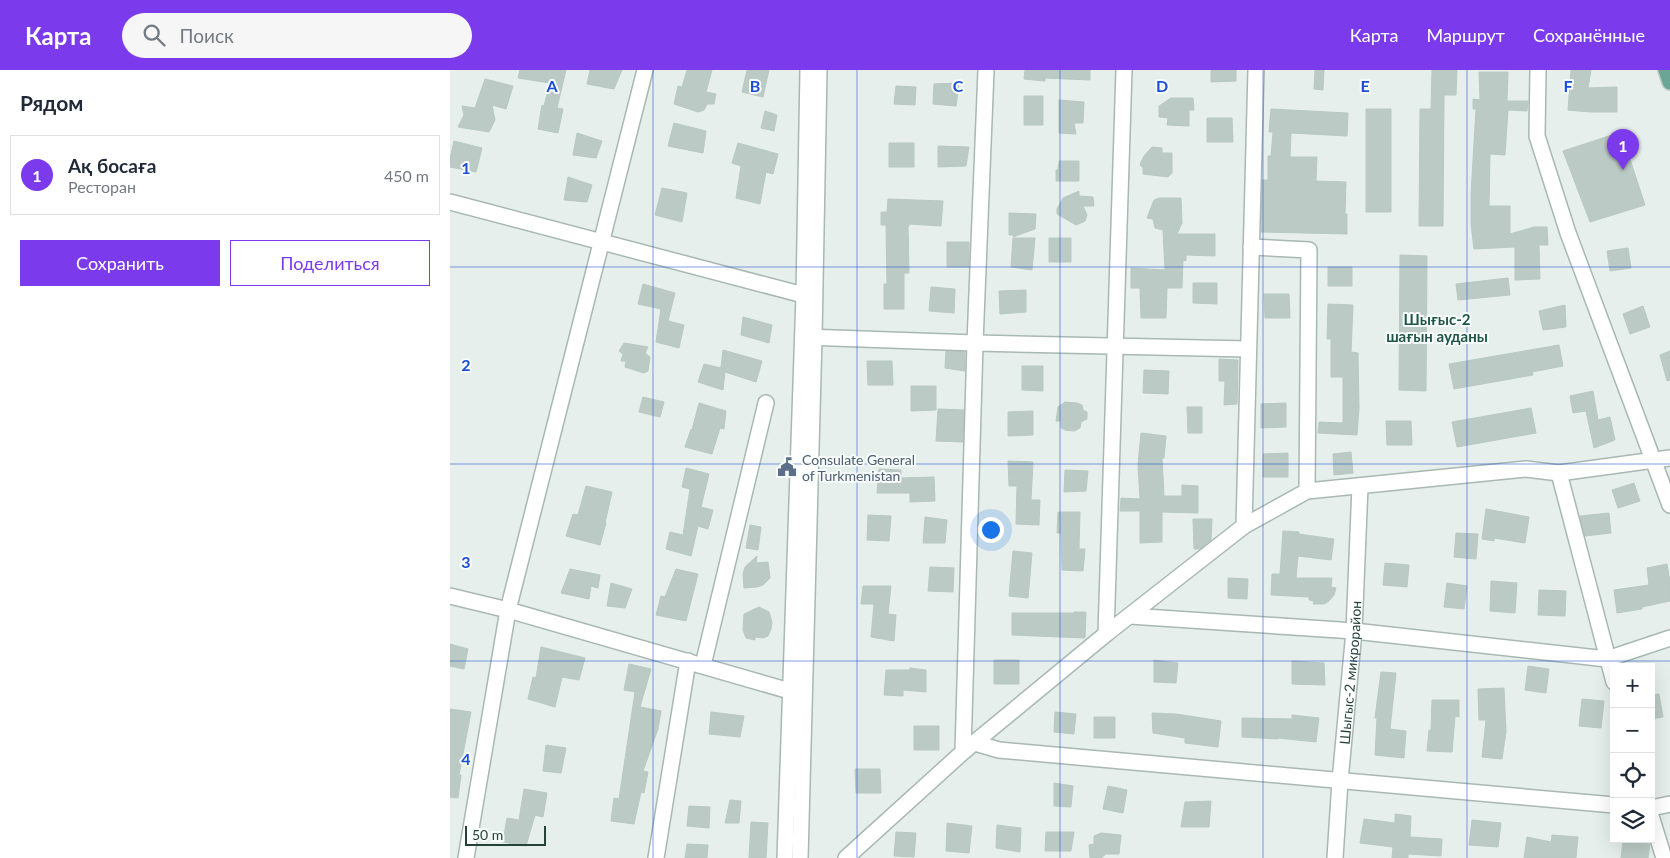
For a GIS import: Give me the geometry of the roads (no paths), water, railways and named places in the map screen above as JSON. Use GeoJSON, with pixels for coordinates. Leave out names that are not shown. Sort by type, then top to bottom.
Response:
{"type":"FeatureCollection","features":[{"type":"Feature","properties":{"kind":"main road"},"geometry":{"type":"LineString","coordinates":[[1666,70],[1670,82]]}},
{"type":"Feature","properties":{"kind":"street"},"geometry":{"type":"LineString","coordinates":[[466,858],[508,610],[645,70]]}},
{"type":"Feature","properties":{"kind":"street"},"geometry":{"type":"LineString","coordinates":[[808,70],[809,297]]}},
{"type":"Feature","properties":{"kind":"street"},"geometry":{"type":"LineString","coordinates":[[800,858],[798,693],[809,297],[819,70]]}},
{"type":"Feature","properties":{"kind":"street"},"geometry":{"type":"LineString","coordinates":[[969,748],[975,344],[986,70]]}},
{"type":"Feature","properties":{"kind":"street"},"geometry":{"type":"LineString","coordinates":[[1106,634],[1124,70]]}},
{"type":"Feature","properties":{"kind":"street"},"geometry":{"type":"LineString","coordinates":[[1244,526],[1256,70]]}},
{"type":"Feature","properties":{"kind":"street"},"geometry":{"type":"LineString","coordinates":[[1538,70],[1537,136],[1568,233],[1670,504]]}},
{"type":"Feature","properties":{"kind":"street"},"geometry":{"type":"LineString","coordinates":[[450,202],[809,297]]}},
{"type":"Feature","properties":{"kind":"street"},"geometry":{"type":"LineString","coordinates":[[1251,247],[1309,250],[1307,491]]}},
{"type":"Feature","properties":{"kind":"street"},"geometry":{"type":"LineString","coordinates":[[808,337],[975,344],[1116,345],[1248,349]]}},
{"type":"Feature","properties":{"kind":"street"},"geometry":{"type":"LineString","coordinates":[[656,858],[695,663],[766,403]]}},
{"type":"Feature","properties":{"kind":"street"},"geometry":{"type":"LineString","coordinates":[[846,858],[969,748],[1106,634],[1244,526],[1307,491],[1526,469],[1559,473],[1670,458]]}},
{"type":"Feature","properties":{"kind":"street"},"geometry":{"type":"LineString","coordinates":[[1559,473],[1610,669]]}},
{"type":"Feature","properties":{"kind":"street","name":"Шыгыс-2 микрорайон"},"geometry":{"type":"LineString","coordinates":[[1334,858],[1354,631],[1360,486]]}},
{"type":"Feature","properties":{"kind":"street"},"geometry":{"type":"LineString","coordinates":[[450,596],[508,610],[798,693]]}},
{"type":"Feature","properties":{"kind":"street"},"geometry":{"type":"LineString","coordinates":[[1130,616],[1354,631],[1607,659],[1670,638]]}},
{"type":"Feature","properties":{"kind":"street"},"geometry":{"type":"LineString","coordinates":[[785,858],[798,693]]}},
{"type":"Feature","properties":{"kind":"street"},"geometry":{"type":"LineString","coordinates":[[969,748],[1610,805]]}},
{"type":"Feature","properties":{"kind":"street"},"geometry":{"type":"LineString","coordinates":[[1655,807],[1670,804]]}},
{"type":"Feature","properties":{"kind":"street"},"geometry":{"type":"LineString","coordinates":[[1655,829],[1664,858]]}},
{"type":"Feature","properties":{"kind":"place","name":"Ақ босаға"},"geometry":{"type":"Point","coordinates":[1623,170]}},
{"type":"Feature","properties":{"kind":"place","name":"Consulate General of Turkmenistan"},"geometry":{"type":"Point","coordinates":[787,467]}},
{"type":"Feature","properties":{"kind":"district","name":"Шығыс-2 шағын ауданы"},"geometry":{"type":"Point","coordinates":[1437,328]}}]}
